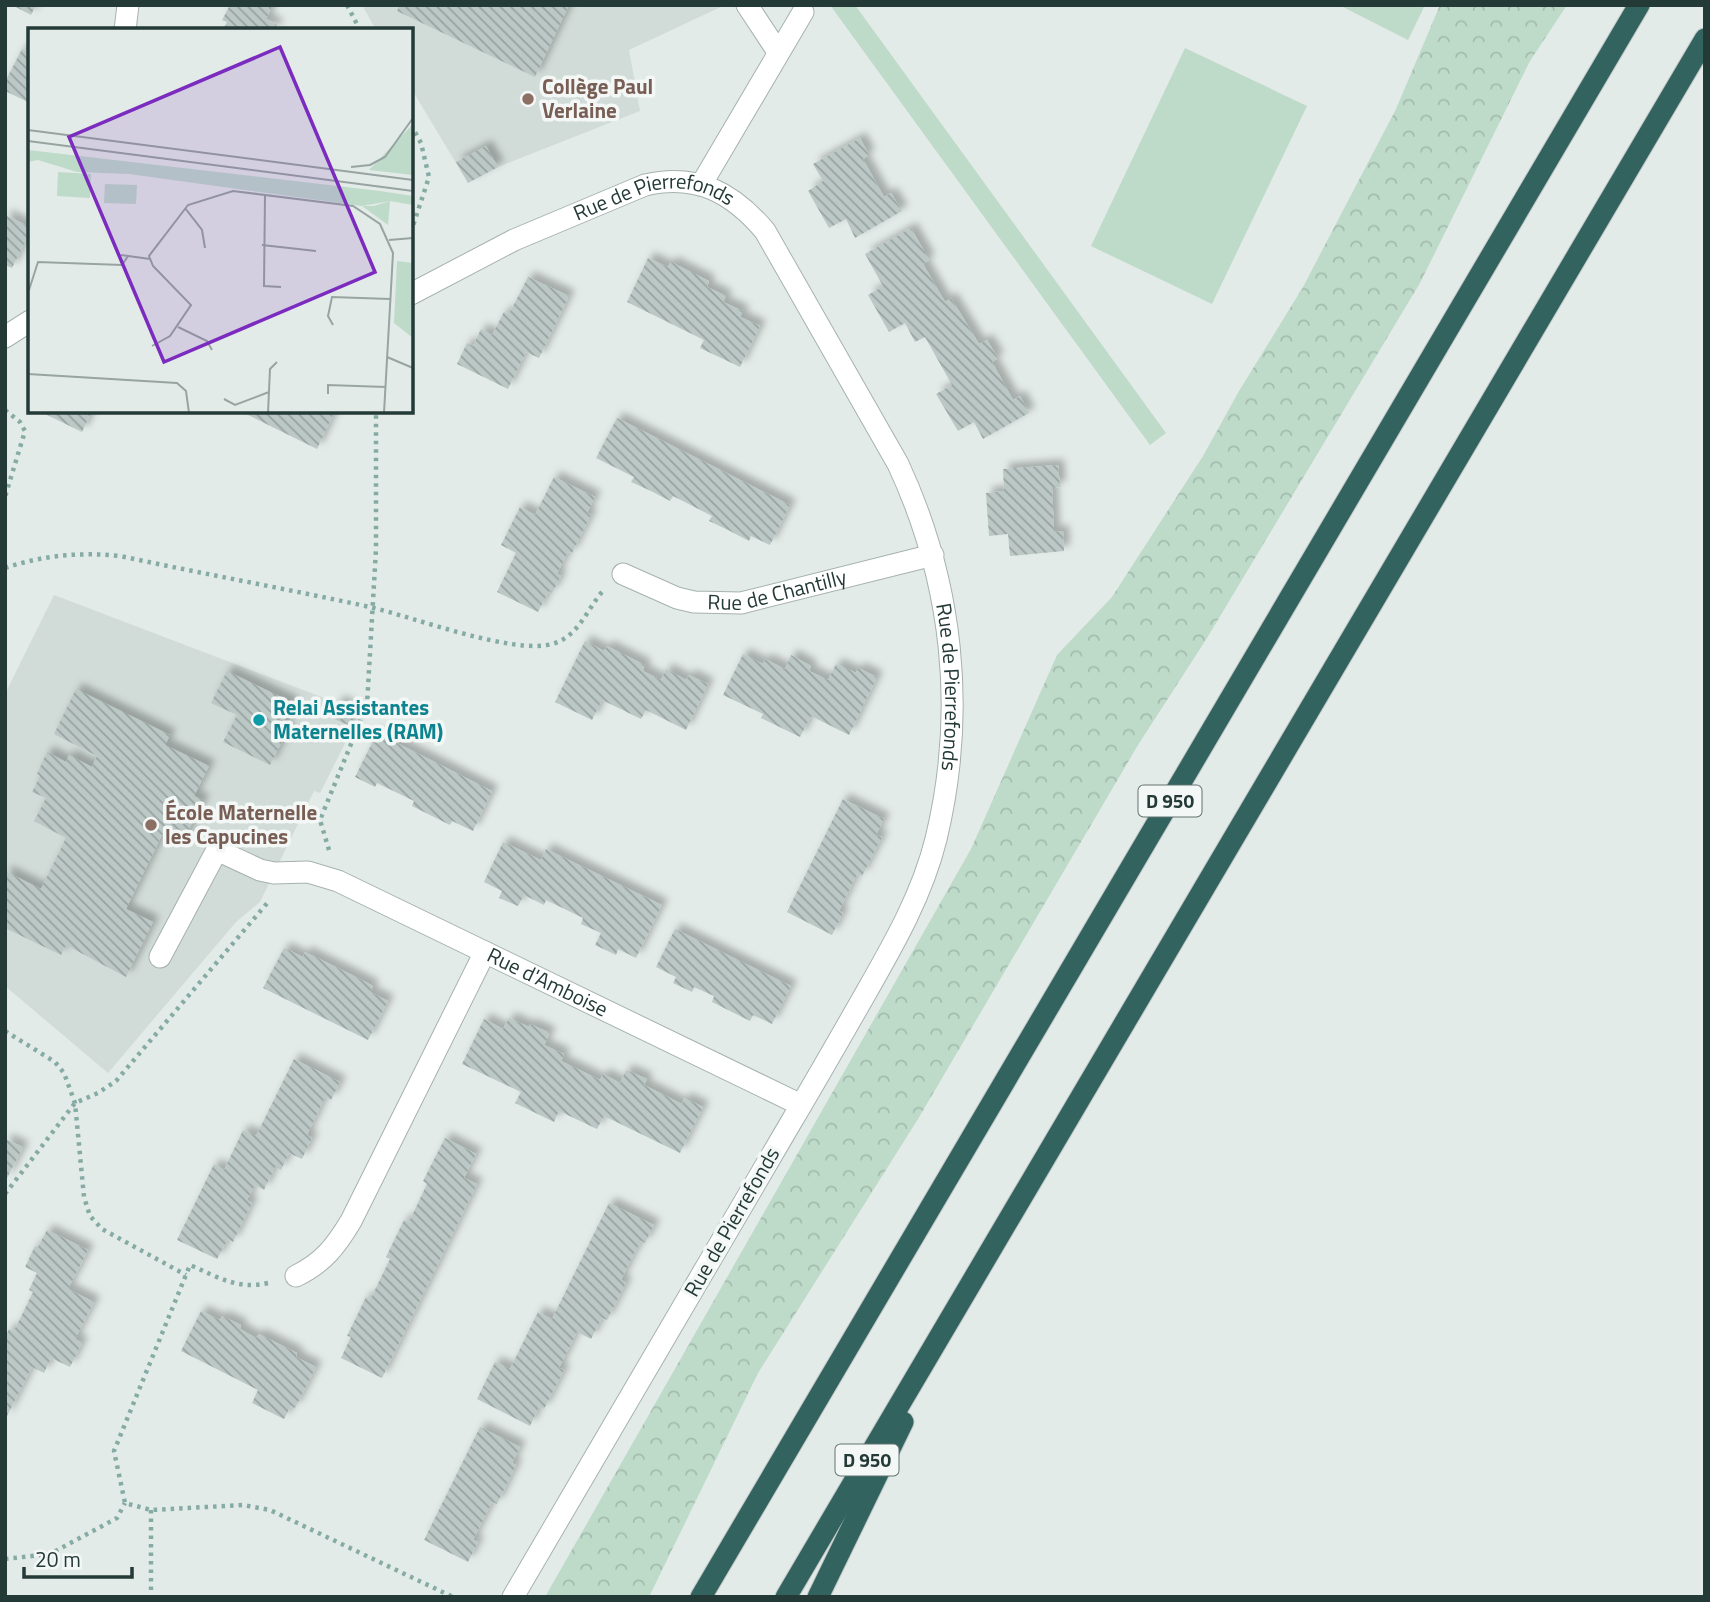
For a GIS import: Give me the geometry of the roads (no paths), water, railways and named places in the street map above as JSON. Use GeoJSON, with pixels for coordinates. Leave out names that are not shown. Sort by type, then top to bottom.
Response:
{"type":"FeatureCollection","features":[{"type":"Feature","properties":{"kind":"highway","name":"D 950"},"geometry":{"type":"LineString","coordinates":[[701,1597],[1639,5]]}},
{"type":"Feature","properties":{"kind":"highway","name":"D 950"},"geometry":{"type":"LineString","coordinates":[[786,1597],[1705,39]]}},
{"type":"Feature","properties":{"kind":"highway"},"geometry":{"type":"LineString","coordinates":[[818,1597],[884,1463],[947,1324]]}},
{"type":"Feature","properties":{"kind":"street"},"geometry":{"type":"LineString","coordinates":[[125,28],[128,5]]}},
{"type":"Feature","properties":{"kind":"street"},"geometry":{"type":"LineString","coordinates":[[747,5],[778,52]]}},
{"type":"Feature","properties":{"kind":"street"},"geometry":{"type":"LineString","coordinates":[[701,185],[803,12]]}},
{"type":"Feature","properties":{"kind":"street","name":"Rue de Pierrefonds"},"geometry":{"type":"LineString","coordinates":[[413,293],[514,240],[625,192],[663,181],[682,180],[701,185],[736,202],[751,214],[765,231],[898,464],[913,496],[933,555],[946,613],[951,674],[947,771],[936,839],[926,874],[894,944],[513,1597]]}},
{"type":"Feature","properties":{"kind":"street"},"geometry":{"type":"LineString","coordinates":[[5,337],[28,322]]}},
{"type":"Feature","properties":{"kind":"street","name":"Rue de Chantilly"},"geometry":{"type":"LineString","coordinates":[[623,575],[677,598],[694,602],[741,603],[933,555]]}},
{"type":"Feature","properties":{"kind":"street","name":"Rue d'Amboise"},"geometry":{"type":"LineString","coordinates":[[160,957],[217,850],[260,870],[308,872],[338,881],[801,1105]]}},
{"type":"Feature","properties":{"kind":"street"},"geometry":{"type":"LineString","coordinates":[[296,1276],[313,1268],[328,1255],[351,1221],[485,952]]}},
{"type":"Feature","properties":{"kind":"place","name":"Collège Paul Verlaine"},"geometry":{"type":"Point","coordinates":[528,99]}},
{"type":"Feature","properties":{"kind":"place","name":"Relai Assistantes Maternelles (RAM)"},"geometry":{"type":"Point","coordinates":[259,720]}},
{"type":"Feature","properties":{"kind":"place","name":"École Maternelle les Capucines"},"geometry":{"type":"Point","coordinates":[151,825]}}]}
